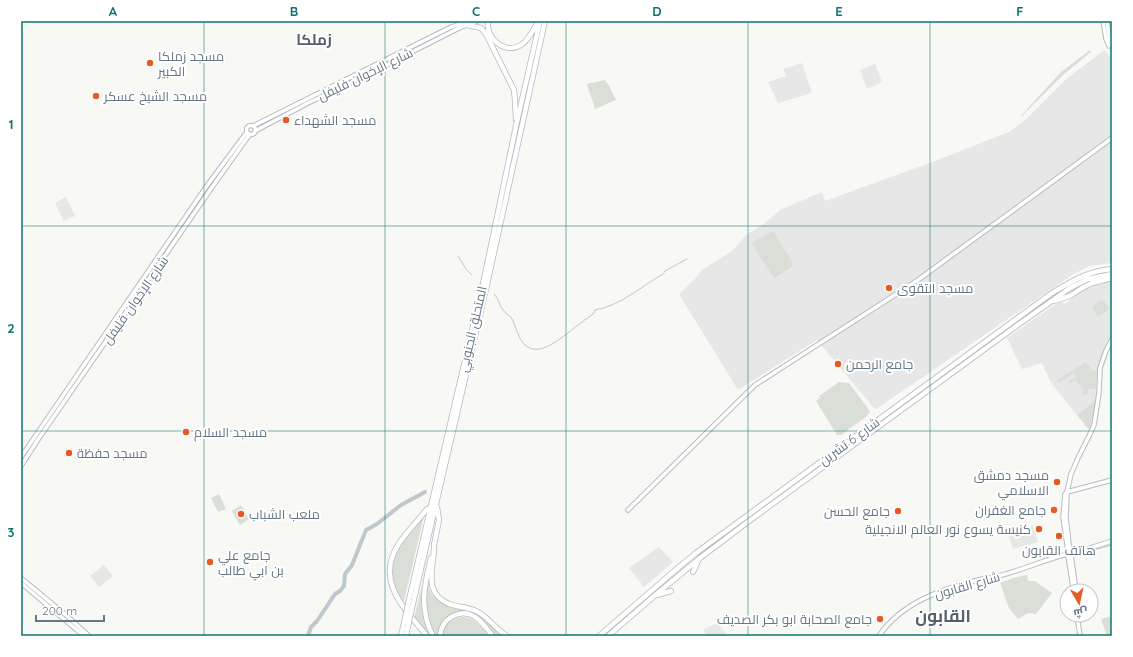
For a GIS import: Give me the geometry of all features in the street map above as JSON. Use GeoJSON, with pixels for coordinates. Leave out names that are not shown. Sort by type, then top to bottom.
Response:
{"type":"FeatureCollection","features":[{"type":"Feature","properties":{"kind":"highway"},"geometry":{"type":"LineString","coordinates":[[488,21],[487,24],[489,30],[498,45],[508,48],[516,48],[525,42],[543,21]]}},
{"type":"Feature","properties":{"kind":"highway","name":"المتحلق الجنوبي"},"geometry":{"type":"LineString","coordinates":[[434,507],[516,126],[543,21]]}},
{"type":"Feature","properties":{"kind":"highway","name":"المتحلق الجنوبي"},"geometry":{"type":"LineString","coordinates":[[401,636],[406,624],[412,600],[488,280],[543,21]]}},
{"type":"Feature","properties":{"kind":"highway"},"geometry":{"type":"LineString","coordinates":[[468,22],[484,30],[510,82],[515,93],[516,126]]}},
{"type":"Feature","properties":{"kind":"highway","name":"شارع 6 تشرين"},"geometry":{"type":"LineString","coordinates":[[599,636],[702,548],[1052,293],[1088,274],[1100,270],[1112,269]]}},
{"type":"Feature","properties":{"kind":"highway","name":"شارع 6 تشرين"},"geometry":{"type":"LineString","coordinates":[[608,636],[700,558],[1049,302],[1070,288],[1088,280],[1112,274]]}},
{"type":"Feature","properties":{"kind":"highway"},"geometry":{"type":"LineString","coordinates":[[1049,302],[1070,296],[1092,283],[1112,278]]}},
{"type":"Feature","properties":{"kind":"highway"},"geometry":{"type":"LineString","coordinates":[[427,636],[396,596],[391,584],[390,569],[392,557],[398,545],[427,509],[434,507],[439,512],[439,520],[425,583],[424,597],[426,618],[433,636]]}},
{"type":"Feature","properties":{"kind":"highway"},"geometry":{"type":"LineString","coordinates":[[434,544],[431,579],[432,586],[436,594],[446,602],[470,608],[479,612],[507,636]]}},
{"type":"Feature","properties":{"kind":"highway"},"geometry":{"type":"LineString","coordinates":[[694,572],[700,558]]}},
{"type":"Feature","properties":{"kind":"highway"},"geometry":{"type":"LineString","coordinates":[[662,574],[666,578]]}},
{"type":"Feature","properties":{"kind":"highway"},"geometry":{"type":"LineString","coordinates":[[651,583],[654,588]]}},
{"type":"Feature","properties":{"kind":"highway"},"geometry":{"type":"LineString","coordinates":[[653,597],[671,591]]}},
{"type":"Feature","properties":{"kind":"highway"},"geometry":{"type":"LineString","coordinates":[[440,636],[442,629],[448,620],[456,615],[465,613],[478,619],[493,636]]}},
{"type":"Feature","properties":{"kind":"highway","name":"المتحلق الجنوبي"},"geometry":{"type":"LineString","coordinates":[[406,624],[406,636]]}},
{"type":"Feature","properties":{"kind":"main road","name":"شارع الإخوان فليفل"},"geometry":{"type":"LineString","coordinates":[[253,126],[451,27],[477,21]]}},
{"type":"Feature","properties":{"kind":"main road"},"geometry":{"type":"LineString","coordinates":[[1103,21],[1106,39],[1109,46],[1110,41],[1107,21]]}},
{"type":"Feature","properties":{"kind":"main road","name":"شارع الإخوان فليفل"},"geometry":{"type":"LineString","coordinates":[[255,131],[468,22]]}},
{"type":"Feature","properties":{"kind":"main road"},"geometry":{"type":"LineString","coordinates":[[249,125],[253,126],[255,131],[253,134],[248,133],[247,127],[249,125]]}},
{"type":"Feature","properties":{"kind":"main road","name":"شارع الإخوان فليفل"},"geometry":{"type":"LineString","coordinates":[[21,457],[206,187],[248,133]]}},
{"type":"Feature","properties":{"kind":"main road","name":"شارع الإخوان فليفل"},"geometry":{"type":"LineString","coordinates":[[21,466],[248,133]]}},
{"type":"Feature","properties":{"kind":"main road"},"geometry":{"type":"LineString","coordinates":[[628,510],[755,385],[918,280],[1112,138]]}},
{"type":"Feature","properties":{"kind":"main road"},"geometry":{"type":"LineString","coordinates":[[1074,583],[1069,554],[1066,518],[1067,492],[1071,474],[1094,425],[1100,368],[1112,339]]}},
{"type":"Feature","properties":{"kind":"main road"},"geometry":{"type":"LineString","coordinates":[[1067,492],[1112,480]]}},
{"type":"Feature","properties":{"kind":"main road","name":"شارع القابون"},"geometry":{"type":"LineString","coordinates":[[878,636],[891,621],[902,612],[936,593],[998,576],[1112,541]]}},
{"type":"Feature","properties":{"kind":"main road"},"geometry":{"type":"LineString","coordinates":[[21,578],[89,636]]}},
{"type":"Feature","properties":{"kind":"main road"},"geometry":{"type":"LineString","coordinates":[[21,583],[84,636]]}},
{"type":"Feature","properties":{"kind":"main road"},"geometry":{"type":"LineString","coordinates":[[1079,623],[1081,636]]}},
{"type":"Feature","properties":{"kind":"shaded area"},"geometry":{"type":"Polygon","coordinates":[[[1090,50],[1091,52],[1063,75],[1020,117],[1061,72],[1090,50]]]}},
{"type":"Feature","properties":{"kind":"shaded area"},"geometry":{"type":"Polygon","coordinates":[[[1104,50],[1112,59],[1112,263],[1089,266],[1072,275],[876,409],[817,340],[738,390],[679,294],[702,270],[732,251],[746,235],[765,223],[780,210],[822,192],[825,201],[1009,132],[1024,121],[1064,81],[1104,50]]]}},
{"type":"Feature","properties":{"kind":"shaded area"},"geometry":{"type":"Polygon","coordinates":[[[802,63],[812,93],[778,103],[768,82],[786,76],[783,69],[802,63]]]}},
{"type":"Feature","properties":{"kind":"shaded area"},"geometry":{"type":"Polygon","coordinates":[[[875,64],[882,82],[867,89],[860,70],[875,64]]]}},
{"type":"Feature","properties":{"kind":"shaded area"},"geometry":{"type":"Polygon","coordinates":[[[605,80],[616,100],[595,109],[587,84],[605,80]]]}},
{"type":"Feature","properties":{"kind":"shaded area"},"geometry":{"type":"Polygon","coordinates":[[[66,197],[75,216],[64,221],[55,203],[66,197]]]}},
{"type":"Feature","properties":{"kind":"shaded area"},"geometry":{"type":"Polygon","coordinates":[[[773,231],[792,262],[792,267],[774,278],[751,243],[773,231]]]}},
{"type":"Feature","properties":{"kind":"shaded area"},"geometry":{"type":"Polygon","coordinates":[[[1112,282],[1112,335],[1097,369],[1096,400],[1077,415],[1051,383],[1042,363],[1022,369],[1007,338],[1060,301],[1065,304],[1086,288],[1112,282]]]}},
{"type":"Feature","properties":{"kind":"shaded area"},"geometry":{"type":"Polygon","coordinates":[[[1100,300],[1107,304],[1109,309],[1098,317],[1092,307],[1100,300]]]}},
{"type":"Feature","properties":{"kind":"shaded area"},"geometry":{"type":"Polygon","coordinates":[[[1086,362],[1093,371],[1097,369],[1096,389],[1088,389],[1088,394],[1083,395],[1083,389],[1075,380],[1070,383],[1067,382],[1077,377],[1074,373],[1059,383],[1057,380],[1086,362]]]}},
{"type":"Feature","properties":{"kind":"shaded area"},"geometry":{"type":"Polygon","coordinates":[[[839,382],[849,383],[870,411],[867,416],[841,435],[837,435],[816,401],[820,398],[819,396],[839,382]]]}},
{"type":"Feature","properties":{"kind":"shaded area"},"geometry":{"type":"Polygon","coordinates":[[[1096,400],[1092,424],[1089,430],[1077,415],[1096,400]]]}},
{"type":"Feature","properties":{"kind":"shaded area"},"geometry":{"type":"Polygon","coordinates":[[[219,494],[226,509],[218,512],[211,498],[219,494]]]}},
{"type":"Feature","properties":{"kind":"shaded area"},"geometry":{"type":"Polygon","coordinates":[[[241,505],[249,519],[240,525],[232,511],[241,505]]]}},
{"type":"Feature","properties":{"kind":"shaded area"},"geometry":{"type":"Polygon","coordinates":[[[424,516],[403,605],[392,579],[392,568],[395,557],[406,537],[424,516]]]}},
{"type":"Feature","properties":{"kind":"shaded area"},"geometry":{"type":"Polygon","coordinates":[[[1033,526],[1038,542],[1013,549],[1008,533],[1033,526]]]}},
{"type":"Feature","properties":{"kind":"shaded area"},"geometry":{"type":"Polygon","coordinates":[[[659,547],[673,562],[644,587],[629,568],[659,547]]]}},
{"type":"Feature","properties":{"kind":"shaded area"},"geometry":{"type":"Polygon","coordinates":[[[104,565],[113,576],[99,587],[90,576],[104,565]]]}},
{"type":"Feature","properties":{"kind":"shaded area"},"geometry":{"type":"Polygon","coordinates":[[[1027,575],[1028,581],[1035,581],[1052,593],[1036,614],[1028,613],[1018,619],[1009,608],[1000,583],[1027,575]]]}},
{"type":"Feature","properties":{"kind":"shaded area"},"geometry":{"type":"Polygon","coordinates":[[[428,578],[429,588],[437,599],[443,603],[477,614],[502,636],[494,636],[468,613],[449,617],[438,636],[435,636],[430,624],[425,602],[428,578]]]}},
{"type":"Feature","properties":{"kind":"shaded area"},"geometry":{"type":"Polygon","coordinates":[[[422,584],[422,611],[430,636],[414,618],[422,584]]]}},
{"type":"Feature","properties":{"kind":"shaded area"},"geometry":{"type":"Polygon","coordinates":[[[1112,616],[1112,636],[1107,636],[1101,619],[1112,616]]]}},
{"type":"Feature","properties":{"kind":"shaded area"},"geometry":{"type":"Polygon","coordinates":[[[461,617],[466,617],[474,621],[489,636],[442,636],[448,623],[461,617]]]}},
{"type":"Feature","properties":{"kind":"shaded area"},"geometry":{"type":"Polygon","coordinates":[[[717,623],[728,636],[707,636],[703,630],[717,623]]]}},
{"type":"Feature","properties":{"kind":"waterway"},"geometry":{"type":"LineString","coordinates":[[458,256],[466,269],[472,275]]}},
{"type":"Feature","properties":{"kind":"waterway"},"geometry":{"type":"LineString","coordinates":[[494,294],[503,310],[512,319],[524,344],[530,348],[542,348],[556,342],[593,314],[595,310],[604,308],[622,300],[663,274],[665,271],[687,259]]}},
{"type":"Feature","properties":{"kind":"waterway"},"geometry":{"type":"LineString","coordinates":[[308,636],[311,627],[317,621],[335,594],[344,586],[345,574],[352,565],[366,530],[377,524],[401,505],[425,492]]}},
{"type":"Feature","properties":{"kind":"waterway"},"geometry":{"type":"LineString","coordinates":[[1075,555],[1112,545]]}},
{"type":"Feature","properties":{"kind":"place","name":"مسجد زملكا الكبير"},"geometry":{"type":"Point","coordinates":[150,63]}},
{"type":"Feature","properties":{"kind":"place","name":"مسجد الشيخ عسكر"},"geometry":{"type":"Point","coordinates":[96,96]}},
{"type":"Feature","properties":{"kind":"place","name":"مسجد الشهداء"},"geometry":{"type":"Point","coordinates":[286,120]}},
{"type":"Feature","properties":{"kind":"place","name":"مسجد التقوى"},"geometry":{"type":"Point","coordinates":[889,288]}},
{"type":"Feature","properties":{"kind":"place","name":"جامع الرحمن"},"geometry":{"type":"Point","coordinates":[838,364]}},
{"type":"Feature","properties":{"kind":"place","name":"مسجد السلام"},"geometry":{"type":"Point","coordinates":[186,432]}},
{"type":"Feature","properties":{"kind":"place","name":"مسجد حفظة"},"geometry":{"type":"Point","coordinates":[69,453]}},
{"type":"Feature","properties":{"kind":"place","name":"مسجد دمشق الاسلامي"},"geometry":{"type":"Point","coordinates":[1057,482]}},
{"type":"Feature","properties":{"kind":"place","name":"جامع الغفران"},"geometry":{"type":"Point","coordinates":[1054,510]}},
{"type":"Feature","properties":{"kind":"place","name":"جامع الحسن"},"geometry":{"type":"Point","coordinates":[898,511]}},
{"type":"Feature","properties":{"kind":"place","name":"ملعب الشباب"},"geometry":{"type":"Point","coordinates":[241,514]}},
{"type":"Feature","properties":{"kind":"place","name":"كنيسة يسوع نور العالم الانجيلية"},"geometry":{"type":"Point","coordinates":[1039,529]}},
{"type":"Feature","properties":{"kind":"place","name":"هاتف القابون"},"geometry":{"type":"Point","coordinates":[1059,536]}},
{"type":"Feature","properties":{"kind":"place","name":"جامع علي بن ابي طالب"},"geometry":{"type":"Point","coordinates":[210,562]}},
{"type":"Feature","properties":{"kind":"place","name":"جامع الصحابة ابو بكر الصديف"},"geometry":{"type":"Point","coordinates":[880,619]}},
{"type":"Feature","properties":{"kind":"district","name":"زملكا"},"geometry":{"type":"Point","coordinates":[314,40]}},
{"type":"Feature","properties":{"kind":"district","name":"القابون"},"geometry":{"type":"Point","coordinates":[943,616]}}]}
